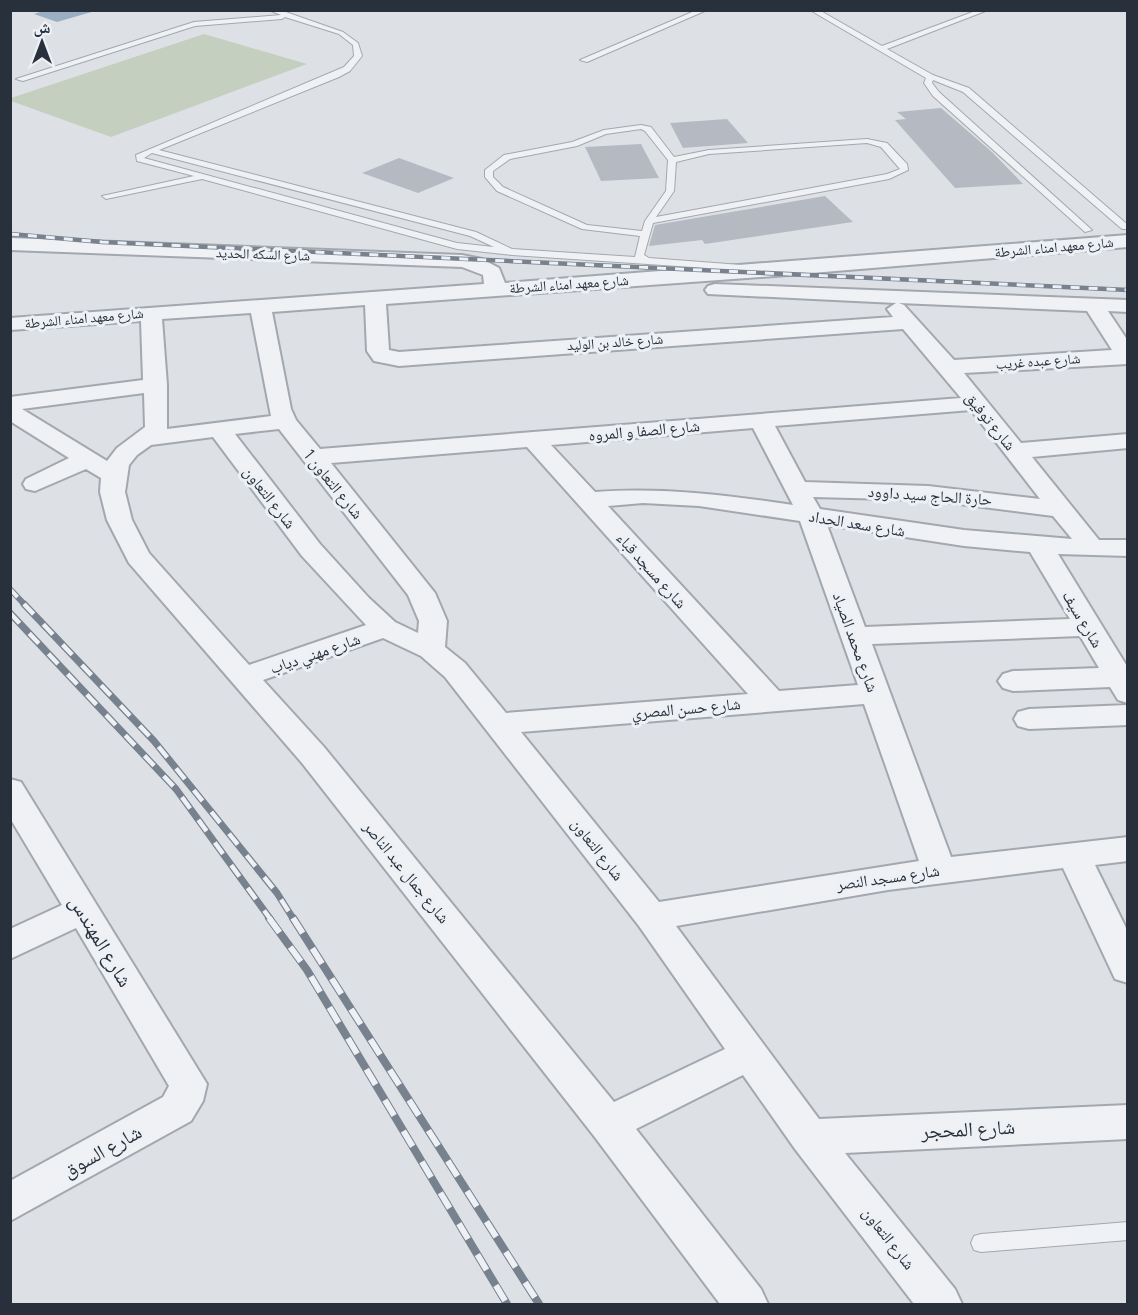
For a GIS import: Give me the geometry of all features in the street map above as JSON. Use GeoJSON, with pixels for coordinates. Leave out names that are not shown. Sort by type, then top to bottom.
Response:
{"type":"FeatureCollection","features":[{"type":"Feature","properties":{"kind":"street"},"geometry":{"type":"LineString","coordinates":[[1002,251],[1001,243],[1004,238],[1088,230],[1127,232]]}},
{"type":"Feature","properties":{"kind":"street","name":"شارع معهد امناء الشرطة"},"geometry":{"type":"LineString","coordinates":[[10,324],[151,312],[775,270],[1002,251],[1127,232]]}},
{"type":"Feature","properties":{"kind":"street","name":"شارع السكه الحديد"},"geometry":{"type":"LineString","coordinates":[[10,244],[462,261],[475,263],[492,272],[495,283],[491,290]]}},
{"type":"Feature","properties":{"kind":"street"},"geometry":{"type":"LineString","coordinates":[[572,284],[1128,306]]}},
{"type":"Feature","properties":{"kind":"street"},"geometry":{"type":"LineString","coordinates":[[750,291],[769,330]]}},
{"type":"Feature","properties":{"kind":"street","name":"شارع توفيق"},"geometry":{"type":"LineString","coordinates":[[886,296],[948,367],[1092,548]]}},
{"type":"Feature","properties":{"kind":"street","name":"شارع خالد بن الوليد"},"geometry":{"type":"LineString","coordinates":[[375,297],[378,351],[389,358],[908,322]]}},
{"type":"Feature","properties":{"kind":"street"},"geometry":{"type":"LineString","coordinates":[[1093,304],[1127,357]]}},
{"type":"Feature","properties":{"kind":"street","name":"شارع التعاون 1"},"geometry":{"type":"LineString","coordinates":[[260,305],[280,409],[285,421],[421,593],[433,621],[430,650]]}},
{"type":"Feature","properties":{"kind":"street"},"geometry":{"type":"LineString","coordinates":[[34,484],[100,468],[125,454],[157,427],[151,312]]}},
{"type":"Feature","properties":{"kind":"street","name":"شارع عبده غريب"},"geometry":{"type":"LineString","coordinates":[[948,367],[1127,357]]}},
{"type":"Feature","properties":{"kind":"street"},"geometry":{"type":"LineString","coordinates":[[14,400],[156,385]]}},
{"type":"Feature","properties":{"kind":"street"},"geometry":{"type":"LineString","coordinates":[[14,400],[100,468]]}},
{"type":"Feature","properties":{"kind":"street","name":"شارع الصفا و المروه"},"geometry":{"type":"LineString","coordinates":[[312,457],[976,403]]}},
{"type":"Feature","properties":{"kind":"street"},"geometry":{"type":"LineString","coordinates":[[145,439],[285,421]]}},
{"type":"Feature","properties":{"kind":"street","name":"شارع محمد الصياد"},"geometry":{"type":"LineString","coordinates":[[761,421],[811,516],[939,869]]}},
{"type":"Feature","properties":{"kind":"street","name":"شارع التعاون"},"geometry":{"type":"LineString","coordinates":[[220,430],[311,550],[359,604],[385,628],[430,650],[455,670],[651,917],[809,1137],[940,1305]]}},
{"type":"Feature","properties":{"kind":"street","name":"شارع مسجد قباء"},"geometry":{"type":"LineString","coordinates":[[533,439],[771,701]]}},
{"type":"Feature","properties":{"kind":"street"},"geometry":{"type":"LineString","coordinates":[[1015,451],[1128,441]]}},
{"type":"Feature","properties":{"kind":"street","name":"شارع جمال عبد الناصر"},"geometry":{"type":"LineString","coordinates":[[100,468],[117,517],[138,557],[313,755],[608,1124],[746,1305]]}},
{"type":"Feature","properties":{"kind":"street","name":"حارة الحاج سيد داوود"},"geometry":{"type":"LineString","coordinates":[[798,489],[928,493],[1061,509]]}},
{"type":"Feature","properties":{"kind":"street","name":"شارع سعد الحداد"},"geometry":{"type":"LineString","coordinates":[[587,500],[680,497],[930,533],[1039,545],[1128,548]]}},
{"type":"Feature","properties":{"kind":"street","name":"شارع سيف"},"geometry":{"type":"LineString","coordinates":[[1039,545],[1088,627],[1122,678]]}},
{"type":"Feature","properties":{"kind":"street"},"geometry":{"type":"LineString","coordinates":[[854,636],[1088,627]]}},
{"type":"Feature","properties":{"kind":"street","name":"شارع مهني دياب"},"geometry":{"type":"LineString","coordinates":[[244,677],[385,628]]}},
{"type":"Feature","properties":{"kind":"street"},"geometry":{"type":"LineString","coordinates":[[1013,681],[1122,678]]}},
{"type":"Feature","properties":{"kind":"street","name":"شارع حسن المصري"},"geometry":{"type":"LineString","coordinates":[[498,724],[874,693]]}},
{"type":"Feature","properties":{"kind":"street"},"geometry":{"type":"LineString","coordinates":[[1029,719],[1128,715]]}},
{"type":"Feature","properties":{"kind":"street","name":"شارع المهندس"},"geometry":{"type":"LineString","coordinates":[[10,790],[20,826],[82,910],[188,1084],[188,1092]]}},
{"type":"Feature","properties":{"kind":"street","name":"شارع مسجد النصر"},"geometry":{"type":"LineString","coordinates":[[651,917],[796,890],[939,869],[1128,849]]}},
{"type":"Feature","properties":{"kind":"street"},"geometry":{"type":"LineString","coordinates":[[1073,854],[1128,969]]}},
{"type":"Feature","properties":{"kind":"street"},"geometry":{"type":"LineString","coordinates":[[10,945],[82,910]]}},
{"type":"Feature","properties":{"kind":"street"},"geometry":{"type":"LineString","coordinates":[[608,1124],[750,1054]]}},
{"type":"Feature","properties":{"kind":"street","name":"شارع السوق"},"geometry":{"type":"LineString","coordinates":[[13,1196],[177,1109],[188,1092]]}},
{"type":"Feature","properties":{"kind":"street","name":"شارع المحجر"},"geometry":{"type":"LineString","coordinates":[[809,1137],[1128,1122]]}},
{"type":"Feature","properties":{"kind":"lane"},"geometry":{"type":"LineString","coordinates":[[272,10],[350,38],[358,50],[354,63],[336,75],[151,150],[140,155],[140,159],[457,246],[512,252],[775,270]]}},
{"type":"Feature","properties":{"kind":"lane"},"geometry":{"type":"LineString","coordinates":[[584,60],[704,10]]}},
{"type":"Feature","properties":{"kind":"lane"},"geometry":{"type":"LineString","coordinates":[[813,10],[884,48],[930,77],[966,90],[1127,232]]}},
{"type":"Feature","properties":{"kind":"lane"},"geometry":{"type":"LineString","coordinates":[[884,48],[985,10]]}},
{"type":"Feature","properties":{"kind":"lane"},"geometry":{"type":"LineString","coordinates":[[194,24],[208,14]]}},
{"type":"Feature","properties":{"kind":"lane"},"geometry":{"type":"LineString","coordinates":[[20,79],[194,24],[244,18],[295,18]]}},
{"type":"Feature","properties":{"kind":"lane"},"geometry":{"type":"LineString","coordinates":[[930,77],[928,83],[936,94],[1088,230]]}},
{"type":"Feature","properties":{"kind":"lane"},"geometry":{"type":"LineString","coordinates":[[644,234],[585,227],[500,189],[489,177],[489,170],[507,157],[574,144],[604,132],[641,127],[648,129],[672,160],[670,191],[649,220],[639,255],[648,262]]}},
{"type":"Feature","properties":{"kind":"lane"},"geometry":{"type":"LineString","coordinates":[[649,220],[899,174],[904,170],[904,166],[884,145],[867,141],[709,152],[672,160]]}},
{"type":"Feature","properties":{"kind":"lane"},"geometry":{"type":"LineString","coordinates":[[151,150],[473,234],[490,239],[512,252]]}},
{"type":"Feature","properties":{"kind":"lane"},"geometry":{"type":"LineString","coordinates":[[106,196],[233,171]]}},
{"type":"Feature","properties":{"kind":"lane"},"geometry":{"type":"LineString","coordinates":[[981,1243],[1128,1231]]}},
{"type":"Feature","properties":{"kind":"green space"},"geometry":{"type":"Polygon","coordinates":[[[204,34],[307,64],[111,137],[11,101],[11,98],[204,34]]]}},
{"type":"Feature","properties":{"kind":"water"},"geometry":{"type":"Polygon","coordinates":[[[46,10],[95,11],[57,22],[34,14],[46,10]]]}},
{"type":"Feature","properties":{"kind":"building"},"geometry":{"type":"Polygon","coordinates":[[[941,108],[992,152],[1023,184],[955,188],[895,120],[906,119],[897,112],[941,108]]]}},
{"type":"Feature","properties":{"kind":"building"},"geometry":{"type":"Polygon","coordinates":[[[727,119],[748,143],[683,148],[670,123],[727,119]]]}},
{"type":"Feature","properties":{"kind":"building"},"geometry":{"type":"Polygon","coordinates":[[[641,144],[659,178],[601,181],[585,147],[641,144]]]}},
{"type":"Feature","properties":{"kind":"building"},"geometry":{"type":"Polygon","coordinates":[[[399,158],[454,178],[418,193],[362,173],[399,158]]]}},
{"type":"Feature","properties":{"kind":"building"},"geometry":{"type":"Polygon","coordinates":[[[825,196],[853,222],[705,244],[702,240],[649,246],[655,225],[825,196]]]}},
{"type":"Feature","properties":{"kind":"railway"},"geometry":{"type":"LineString","coordinates":[[10,234],[102,242],[1128,290]]}},
{"type":"Feature","properties":{"kind":"railway"},"geometry":{"type":"LineString","coordinates":[[10,589],[25,605]]}},
{"type":"Feature","properties":{"kind":"railway"},"geometry":{"type":"LineString","coordinates":[[24,604],[154,741],[277,893],[294,920]]}},
{"type":"Feature","properties":{"kind":"railway"},"geometry":{"type":"LineString","coordinates":[[10,613],[176,789],[271,920]]}},
{"type":"Feature","properties":{"kind":"railway"},"geometry":{"type":"LineString","coordinates":[[269,918],[307,970],[507,1304]]}},
{"type":"Feature","properties":{"kind":"railway"},"geometry":{"type":"LineString","coordinates":[[293,918],[539,1304]]}}]}
